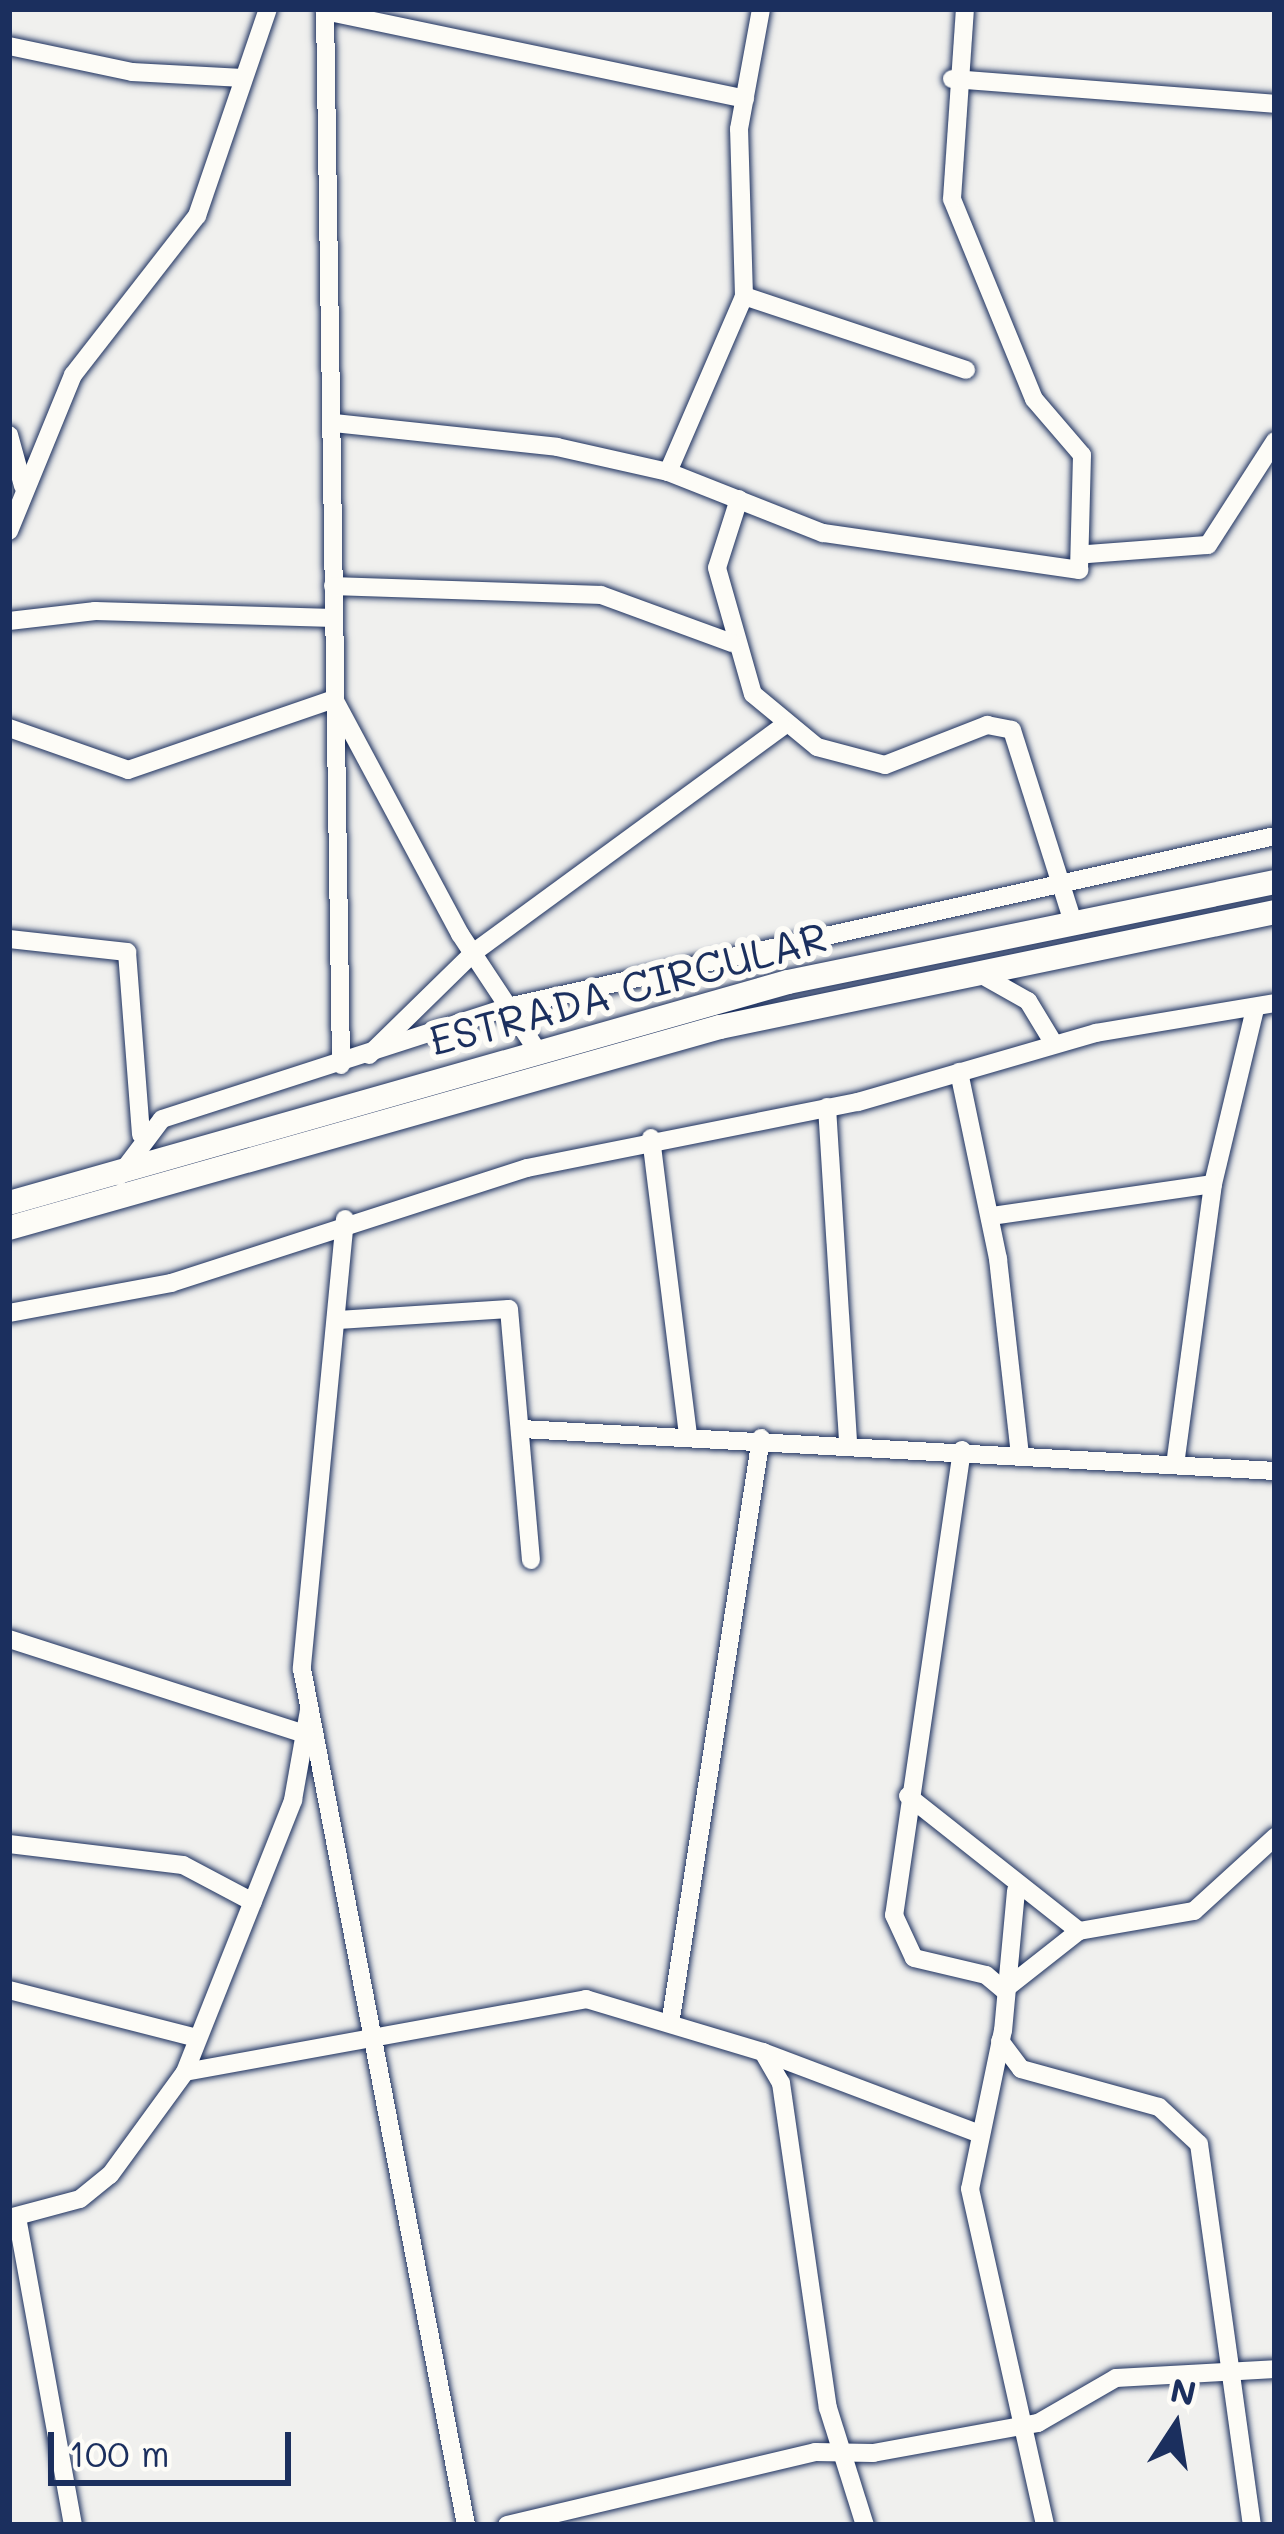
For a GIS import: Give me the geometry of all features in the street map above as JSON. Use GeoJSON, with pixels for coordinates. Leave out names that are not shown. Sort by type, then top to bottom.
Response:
{"type":"FeatureCollection","features":[{"type":"Feature","properties":{"kind":"main road","name":"ESTRADA CIRCULAR"},"geometry":{"type":"LineString","coordinates":[[9,1203],[119,1176],[538,1052],[1072,919],[1275,882]]}},
{"type":"Feature","properties":{"kind":"main road","name":"ESTRADA CIRCULAR"},"geometry":{"type":"LineString","coordinates":[[9,1228],[720,1027],[970,969],[1275,912]]}},
{"type":"Feature","properties":{"kind":"street"},"geometry":{"type":"LineString","coordinates":[[9,531],[73,375],[197,216],[268,9]]}},
{"type":"Feature","properties":{"kind":"street"},"geometry":{"type":"LineString","coordinates":[[668,472],[744,296],[745,99],[761,9]]}},
{"type":"Feature","properties":{"kind":"street"},"geometry":{"type":"LineString","coordinates":[[965,9],[952,79],[948,175],[959,229],[1022,348],[1034,399],[1082,455],[1087,554]]}},
{"type":"Feature","properties":{"kind":"street"},"geometry":{"type":"LineString","coordinates":[[341,1065],[325,10],[745,99]]}},
{"type":"Feature","properties":{"kind":"street"},"geometry":{"type":"LineString","coordinates":[[9,46],[132,72],[243,78]]}},
{"type":"Feature","properties":{"kind":"street"},"geometry":{"type":"LineString","coordinates":[[952,79],[1274,106]]}},
{"type":"Feature","properties":{"kind":"street"},"geometry":{"type":"LineString","coordinates":[[744,296],[966,370]]}},
{"type":"Feature","properties":{"kind":"street"},"geometry":{"type":"LineString","coordinates":[[334,423],[439,429],[668,472],[823,533],[1063,574],[1087,554],[1208,545],[1273,449]]}},
{"type":"Feature","properties":{"kind":"street"},"geometry":{"type":"LineString","coordinates":[[9,435],[24,491]]}},
{"type":"Feature","properties":{"kind":"street"},"geometry":{"type":"LineString","coordinates":[[739,499],[717,544],[732,643],[782,727],[885,765],[1001,723],[1018,736],[1072,919]]}},
{"type":"Feature","properties":{"kind":"street"},"geometry":{"type":"LineString","coordinates":[[333,586],[587,593],[732,643]]}},
{"type":"Feature","properties":{"kind":"street"},"geometry":{"type":"LineString","coordinates":[[9,621],[94,610],[334,618]]}},
{"type":"Feature","properties":{"kind":"street"},"geometry":{"type":"LineString","coordinates":[[9,728],[128,770],[334,699]]}},
{"type":"Feature","properties":{"kind":"street"},"geometry":{"type":"LineString","coordinates":[[334,699],[473,953],[538,1052]]}},
{"type":"Feature","properties":{"kind":"street"},"geometry":{"type":"LineString","coordinates":[[367,1057],[473,953],[782,727]]}},
{"type":"Feature","properties":{"kind":"street"},"geometry":{"type":"LineString","coordinates":[[141,1134],[512,1006],[1061,888],[1275,836]]}},
{"type":"Feature","properties":{"kind":"street"},"geometry":{"type":"LineString","coordinates":[[9,938],[128,952],[141,1134],[119,1176]]}},
{"type":"Feature","properties":{"kind":"street"},"geometry":{"type":"LineString","coordinates":[[970,969],[1028,1001],[1054,1044]]}},
{"type":"Feature","properties":{"kind":"street"},"geometry":{"type":"LineString","coordinates":[[9,1313],[171,1283],[345,1220],[651,1138],[827,1107],[1054,1044],[1275,1003]]}},
{"type":"Feature","properties":{"kind":"street"},"geometry":{"type":"LineString","coordinates":[[1175,1464],[1213,1184],[1255,1009]]}},
{"type":"Feature","properties":{"kind":"street"},"geometry":{"type":"LineString","coordinates":[[959,1072],[991,1216],[1020,1454]]}},
{"type":"Feature","properties":{"kind":"street"},"geometry":{"type":"LineString","coordinates":[[827,1107],[848,1443]]}},
{"type":"Feature","properties":{"kind":"street"},"geometry":{"type":"LineString","coordinates":[[651,1138],[688,1434]]}},
{"type":"Feature","properties":{"kind":"street"},"geometry":{"type":"LineString","coordinates":[[991,1216],[1213,1184]]}},
{"type":"Feature","properties":{"kind":"street"},"geometry":{"type":"LineString","coordinates":[[345,1220],[328,1484],[302,1637],[308,1710],[323,1765],[332,1863],[373,2038],[466,2525]]}},
{"type":"Feature","properties":{"kind":"street"},"geometry":{"type":"LineString","coordinates":[[338,1320],[509,1309],[531,1560]]}},
{"type":"Feature","properties":{"kind":"street"},"geometry":{"type":"LineString","coordinates":[[522,1429],[761,1438],[1275,1471]]}},
{"type":"Feature","properties":{"kind":"street"},"geometry":{"type":"LineString","coordinates":[[671,2018],[761,1438]]}},
{"type":"Feature","properties":{"kind":"street"},"geometry":{"type":"LineString","coordinates":[[962,1450],[908,1796],[899,1941],[914,1958],[986,1975],[1004,1990]]}},
{"type":"Feature","properties":{"kind":"street"},"geometry":{"type":"LineString","coordinates":[[9,1640],[304,1744],[323,1765]]}},
{"type":"Feature","properties":{"kind":"street"},"geometry":{"type":"LineString","coordinates":[[73,2525],[13,2217],[80,2199],[110,2175],[185,2072],[253,1902],[304,1744],[308,1710]]}},
{"type":"Feature","properties":{"kind":"street"},"geometry":{"type":"LineString","coordinates":[[908,1796],[1016,1892],[1079,1931]]}},
{"type":"Feature","properties":{"kind":"street"},"geometry":{"type":"LineString","coordinates":[[1004,1990],[1079,1931],[1194,1911],[1275,1837]]}},
{"type":"Feature","properties":{"kind":"street"},"geometry":{"type":"LineString","coordinates":[[9,1844],[183,1865],[253,1902]]}},
{"type":"Feature","properties":{"kind":"street"},"geometry":{"type":"LineString","coordinates":[[1016,1892],[1000,2041],[977,2133],[970,2189],[1045,2525]]}},
{"type":"Feature","properties":{"kind":"street"},"geometry":{"type":"LineString","coordinates":[[9,1990],[195,2043],[225,2060]]}},
{"type":"Feature","properties":{"kind":"street"},"geometry":{"type":"LineString","coordinates":[[185,2072],[225,2060],[586,2000],[671,2018],[977,2133]]}},
{"type":"Feature","properties":{"kind":"street"},"geometry":{"type":"LineString","coordinates":[[1000,2041],[1021,2068],[1159,2107],[1199,2144],[1252,2525]]}},
{"type":"Feature","properties":{"kind":"street"},"geometry":{"type":"LineString","coordinates":[[763,2052],[781,2083],[818,2350],[865,2525]]}},
{"type":"Feature","properties":{"kind":"street"},"geometry":{"type":"LineString","coordinates":[[990,2082],[1021,2068]]}},
{"type":"Feature","properties":{"kind":"street"},"geometry":{"type":"LineString","coordinates":[[507,2525],[849,2452],[1024,2426],[1116,2378],[1275,2368]]}}]}
